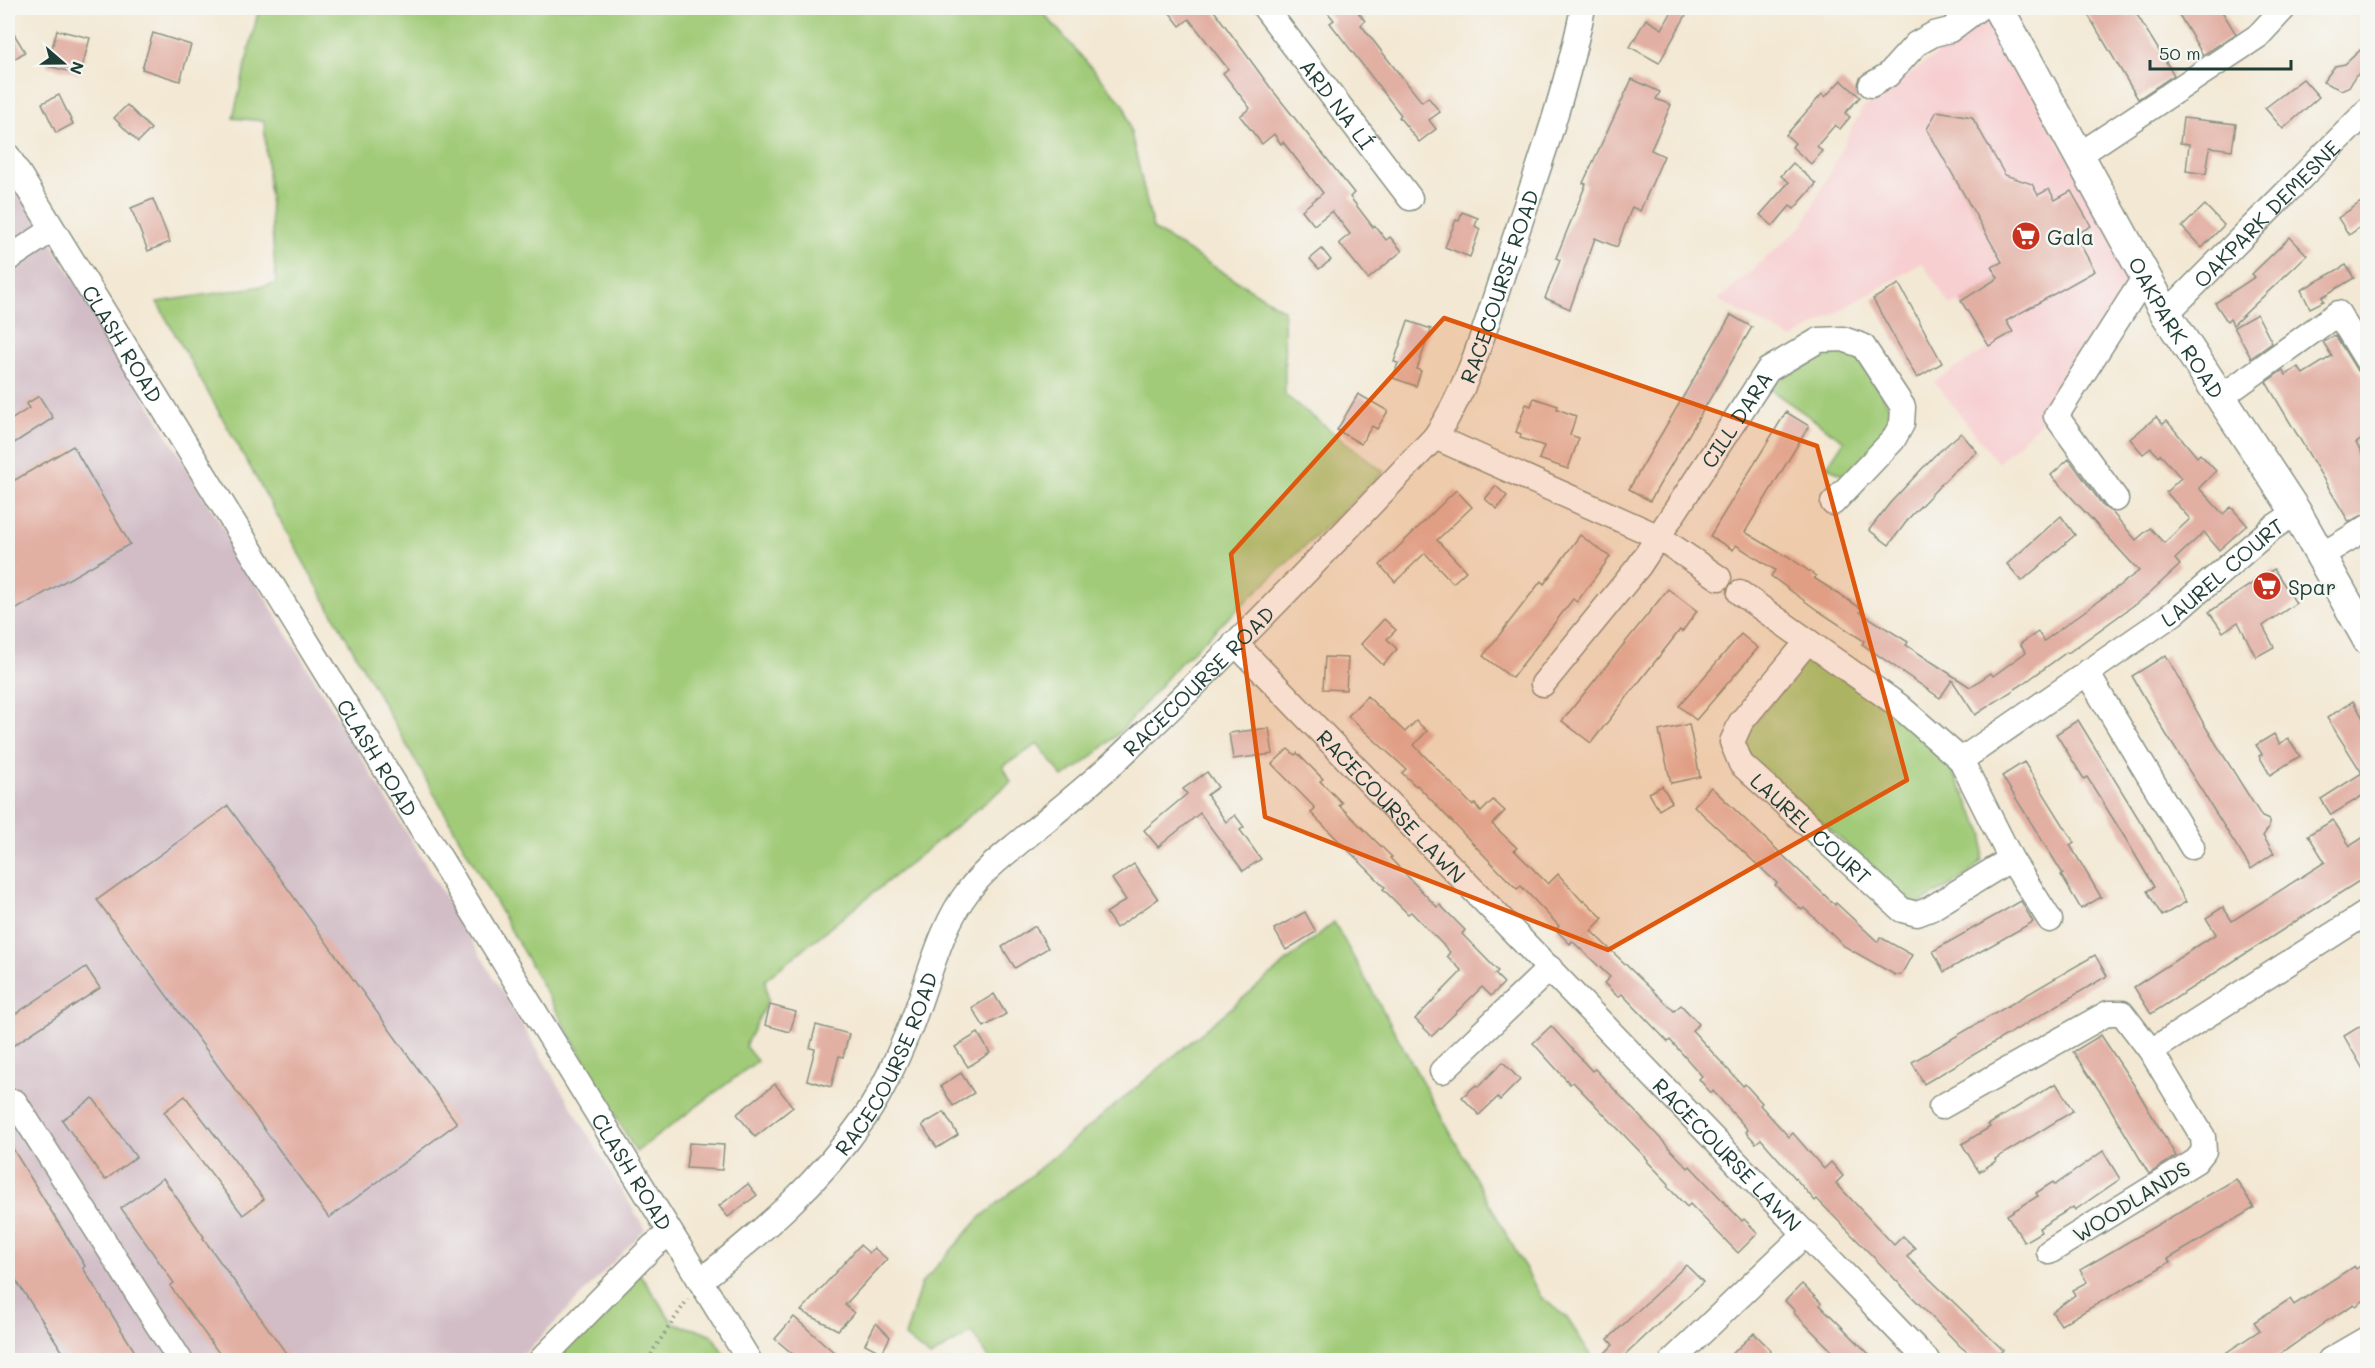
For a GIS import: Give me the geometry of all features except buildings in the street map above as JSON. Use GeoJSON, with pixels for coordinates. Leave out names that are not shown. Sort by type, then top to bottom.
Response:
{"type":"FeatureCollection","features":[{"type":"Feature","properties":{"kind":"main road","name":"OAKPARK ROAD"},"geometry":{"type":"LineString","coordinates":[[1998,8],[2166,314],[2296,512],[2367,640]]}},
{"type":"Feature","properties":{"kind":"street","name":"ARD NA LÍ"},"geometry":{"type":"LineString","coordinates":[[1265,8],[1410,198]]}},
{"type":"Feature","properties":{"kind":"street","name":"RACECOURSE ROAD"},"geometry":{"type":"LineString","coordinates":[[700,1281],[750,1242],[788,1207],[838,1153],[866,1115],[883,1087],[911,1026],[943,937],[959,903],[971,887],[993,865],[1124,754],[1436,437],[1457,401],[1484,331],[1557,108],[1583,8]]}},
{"type":"Feature","properties":{"kind":"street"},"geometry":{"type":"LineString","coordinates":[[1871,85],[1888,75],[1916,44],[1934,34],[1950,30],[1979,8]]}},
{"type":"Feature","properties":{"kind":"street"},"geometry":{"type":"LineString","coordinates":[[2079,155],[2258,36],[2284,8]]}},
{"type":"Feature","properties":{"kind":"street","name":"OAKPARK DEMESNE"},"geometry":{"type":"LineString","coordinates":[[2166,314],[2367,110]]}},
{"type":"Feature","properties":{"kind":"street","name":"CLASH ROAD"},"geometry":{"type":"LineString","coordinates":[[8,156],[749,1360]]}},
{"type":"Feature","properties":{"kind":"street"},"geometry":{"type":"LineString","coordinates":[[8,259],[52,230]]}},
{"type":"Feature","properties":{"kind":"street"},"geometry":{"type":"LineString","coordinates":[[2116,499],[2056,416],[2146,275]]}},
{"type":"Feature","properties":{"kind":"street"},"geometry":{"type":"LineString","coordinates":[[2220,398],[2338,313],[2367,362]]}},
{"type":"Feature","properties":{"kind":"street","name":"CILL DARA"},"geometry":{"type":"LineString","coordinates":[[1657,536],[1768,370],[1819,340],[1843,339],[1863,346],[1903,407],[1902,424],[1893,440],[1833,503]]}},
{"type":"Feature","properties":{"kind":"street"},"geometry":{"type":"LineString","coordinates":[[1436,437],[1657,536],[1719,578]]}},
{"type":"Feature","properties":{"kind":"street","name":"LAUREL COURT"},"geometry":{"type":"LineString","coordinates":[[1961,760],[2174,613],[2271,529],[2296,512]]}},
{"type":"Feature","properties":{"kind":"street"},"geometry":{"type":"LineString","coordinates":[[2320,556],[2367,526]]}},
{"type":"Feature","properties":{"kind":"street"},"geometry":{"type":"LineString","coordinates":[[1543,684],[1639,566],[1657,536]]}},
{"type":"Feature","properties":{"kind":"street"},"geometry":{"type":"LineString","coordinates":[[1740,593],[1898,705],[1961,760],[2011,859],[2050,920]]}},
{"type":"Feature","properties":{"kind":"street","name":"LAUREL COURT"},"geometry":{"type":"LineString","coordinates":[[1808,641],[1741,722],[1732,742],[1741,764],[1902,910],[1917,914],[1930,909],[2011,859]]}},
{"type":"Feature","properties":{"kind":"street","name":"RACECOURSE LAWN"},"geometry":{"type":"LineString","coordinates":[[1235,643],[1927,1360]]}},
{"type":"Feature","properties":{"kind":"street"},"geometry":{"type":"LineString","coordinates":[[2089,671],[2093,683],[2192,847]]}},
{"type":"Feature","properties":{"kind":"street"},"geometry":{"type":"LineString","coordinates":[[2151,1051],[2367,912]]}},
{"type":"Feature","properties":{"kind":"street"},"geometry":{"type":"LineString","coordinates":[[1442,1071],[1550,968]]}},
{"type":"Feature","properties":{"kind":"street","name":"WOODLANDS"},"geometry":{"type":"LineString","coordinates":[[1941,1107],[2108,1013],[2122,1013],[2128,1018],[2151,1051],[2203,1137],[2204,1151],[2196,1161],[2049,1252]]}},
{"type":"Feature","properties":{"kind":"street"},"geometry":{"type":"LineString","coordinates":[[15,1102],[180,1360]]}},
{"type":"Feature","properties":{"kind":"street"},"geometry":{"type":"LineString","coordinates":[[541,1360],[652,1246],[670,1233]]}},
{"type":"Feature","properties":{"kind":"street","name":"RACECOURSE LAWN"},"geometry":{"type":"LineString","coordinates":[[1673,1360],[1806,1233]]}},
{"type":"Feature","properties":{"kind":"street"},"geometry":{"type":"LineString","coordinates":[[2330,1360],[2367,1338]]}},
{"type":"Feature","properties":{"kind":"path"},"geometry":{"type":"LineString","coordinates":[[649,1360],[700,1281]]}},
{"type":"Feature","properties":{"kind":"highlighted area"},"geometry":{"type":"Polygon","coordinates":[[[1444,318],[1817,446],[1907,780],[1608,950],[1265,817],[1231,554],[1444,318]]]}},
{"type":"Feature","properties":{"kind":"shaded area"},"geometry":{"type":"Polygon","coordinates":[[[1989,16],[2135,280],[2044,419],[1998,463],[1934,381],[1988,349],[1959,302],[1951,306],[1922,263],[1792,339],[1718,300],[1803,225],[1862,109],[1989,16]]]}},
{"type":"Feature","properties":{"kind":"shaded area"},"geometry":{"type":"Polygon","coordinates":[[[8,170],[645,1229],[519,1360],[8,1360],[8,170]]]}},
{"type":"Feature","properties":{"kind":"green space"},"geometry":{"type":"Polygon","coordinates":[[[259,8],[1039,8],[1125,106],[1153,229],[1284,310],[1285,395],[1384,472],[1180,663],[1120,732],[1087,761],[1063,777],[1038,744],[1003,766],[1011,782],[765,980],[768,1000],[745,1046],[757,1061],[636,1152],[157,302],[276,284],[264,121],[233,118],[259,8]]]}},
{"type":"Feature","properties":{"kind":"green space"},"geometry":{"type":"Polygon","coordinates":[[[1842,348],[1855,354],[1894,413],[1895,426],[1845,477],[1827,466],[1844,441],[1771,390],[1780,374],[1819,352],[1842,348]]]}},
{"type":"Feature","properties":{"kind":"green space"},"geometry":{"type":"Polygon","coordinates":[[[1802,664],[1821,665],[1901,717],[1945,756],[1984,835],[1982,860],[1968,875],[1915,906],[1750,757],[1742,739],[1802,664]]]}},
{"type":"Feature","properties":{"kind":"green space"},"geometry":{"type":"Polygon","coordinates":[[[1334,922],[1541,1297],[1567,1318],[1594,1360],[990,1360],[972,1332],[930,1357],[905,1337],[921,1284],[980,1218],[1334,922]]]}},
{"type":"Feature","properties":{"kind":"green space"},"geometry":{"type":"Polygon","coordinates":[[[639,1273],[673,1323],[711,1334],[728,1360],[555,1360],[639,1273]]]}},
{"type":"Feature","properties":{"kind":"place","name":"Gala"},"geometry":{"type":"Point","coordinates":[2026,236]}},
{"type":"Feature","properties":{"kind":"place","name":"Spar"},"geometry":{"type":"Point","coordinates":[2267,586]}}]}
